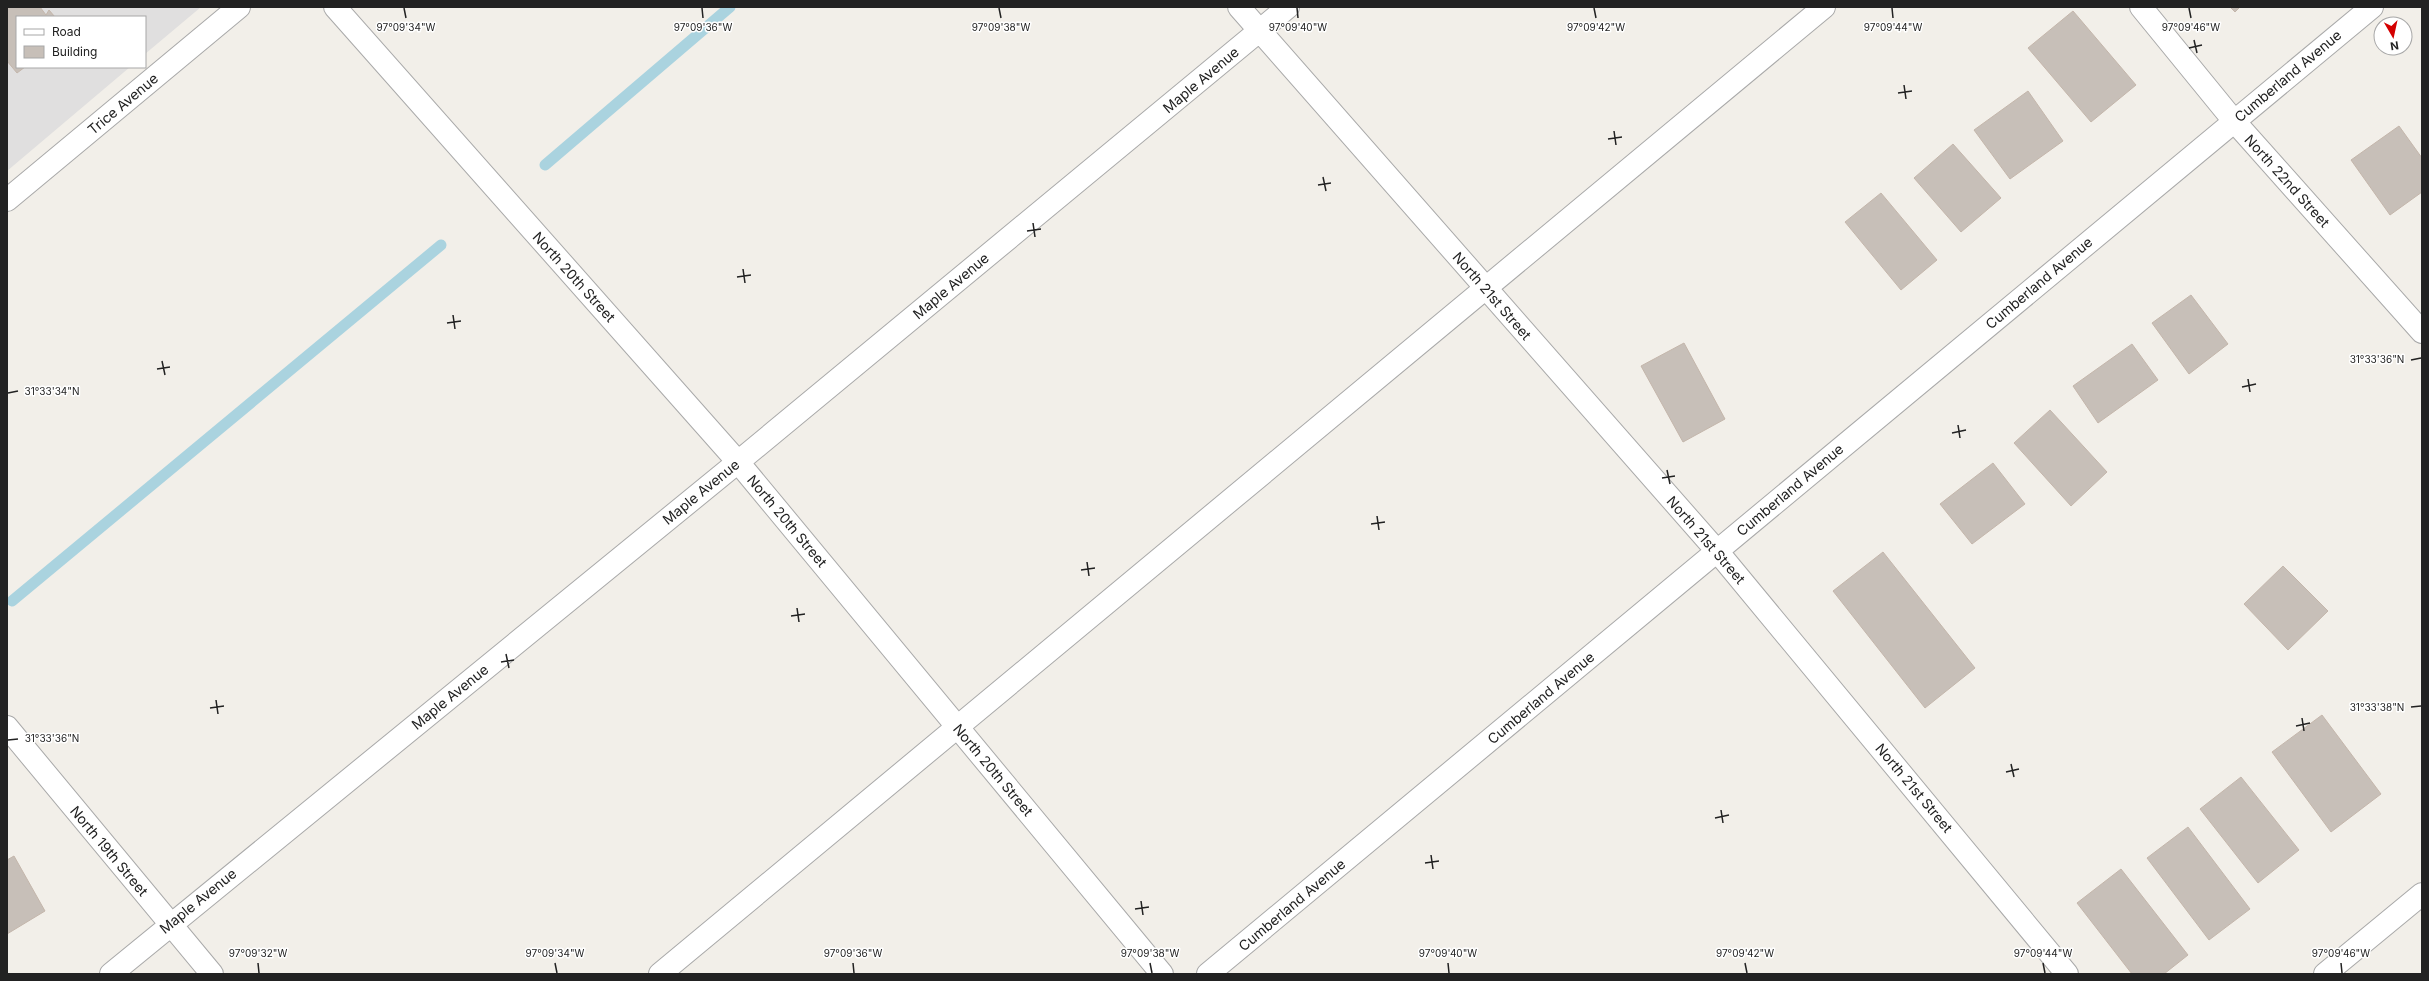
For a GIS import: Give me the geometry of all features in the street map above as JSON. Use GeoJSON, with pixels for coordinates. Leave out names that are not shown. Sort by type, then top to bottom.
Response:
{"type":"FeatureCollection","features":[{"type":"Feature","properties":{"kind":"street","name":"Trice Avenue"},"geometry":{"type":"LineString","coordinates":[[7,200],[239,7]]}},
{"type":"Feature","properties":{"kind":"street","name":"North 20th Street"},"geometry":{"type":"LineString","coordinates":[[336,7],[738,462],[1162,974]]}},
{"type":"Feature","properties":{"kind":"street","name":"North 21st Street"},"geometry":{"type":"LineString","coordinates":[[1239,7],[1259,32],[1717,551],[2067,974]]}},
{"type":"Feature","properties":{"kind":"street","name":"Maple Avenue"},"geometry":{"type":"LineString","coordinates":[[111,974],[170,924],[738,462],[1288,7]]}},
{"type":"Feature","properties":{"kind":"street"},"geometry":{"type":"LineString","coordinates":[[660,974],[957,726],[1486,290],[1824,7]]}},
{"type":"Feature","properties":{"kind":"street","name":"North 22nd Street"},"geometry":{"type":"LineString","coordinates":[[2141,7],[2234,121],[2422,332]]}},
{"type":"Feature","properties":{"kind":"street","name":"Cumberland Avenue"},"geometry":{"type":"LineString","coordinates":[[1208,974],[2372,7]]}},
{"type":"Feature","properties":{"kind":"street","name":"North 19th Street"},"geometry":{"type":"LineString","coordinates":[[7,728],[212,974]]}},
{"type":"Feature","properties":{"kind":"street"},"geometry":{"type":"LineString","coordinates":[[2325,974],[2422,894]]}},
{"type":"Feature","properties":{"kind":"shaded area"},"geometry":{"type":"Polygon","coordinates":[[[7,7],[201,7],[146,53],[146,16],[16,16],[16,68],[129,68],[7,171],[7,7]]]}},
{"type":"Feature","properties":{"kind":"building"},"geometry":{"type":"Polygon","coordinates":[[[7,7],[40,7],[46,15],[49,10],[54,16],[16,16],[16,68],[24,68],[17,73],[7,61],[7,7]]]}},
{"type":"Feature","properties":{"kind":"building"},"geometry":{"type":"Polygon","coordinates":[[[2230,7],[2240,7],[2235,12],[2230,7]]]}},
{"type":"Feature","properties":{"kind":"building"},"geometry":{"type":"Polygon","coordinates":[[[2073,11],[2136,85],[2091,122],[2028,48],[2073,11]]]}},
{"type":"Feature","properties":{"kind":"building"},"geometry":{"type":"Polygon","coordinates":[[[2028,91],[2063,141],[2010,179],[1974,130],[2028,91]]]}},
{"type":"Feature","properties":{"kind":"building"},"geometry":{"type":"Polygon","coordinates":[[[2399,126],[2422,158],[2422,192],[2390,215],[2351,160],[2399,126]]]}},
{"type":"Feature","properties":{"kind":"building"},"geometry":{"type":"Polygon","coordinates":[[[1953,144],[2001,198],[1961,232],[1914,178],[1953,144]]]}},
{"type":"Feature","properties":{"kind":"building"},"geometry":{"type":"Polygon","coordinates":[[[1881,193],[1937,260],[1901,290],[1845,222],[1881,193]]]}},
{"type":"Feature","properties":{"kind":"building"},"geometry":{"type":"Polygon","coordinates":[[[2191,295],[2228,344],[2189,374],[2152,323],[2191,295]]]}},
{"type":"Feature","properties":{"kind":"building"},"geometry":{"type":"Polygon","coordinates":[[[1684,343],[1725,419],[1683,442],[1641,366],[1684,343]]]}},
{"type":"Feature","properties":{"kind":"building"},"geometry":{"type":"Polygon","coordinates":[[[2132,344],[2158,380],[2098,423],[2073,386],[2132,344]]]}},
{"type":"Feature","properties":{"kind":"building"},"geometry":{"type":"Polygon","coordinates":[[[2050,410],[2107,472],[2071,506],[2014,443],[2050,410]]]}},
{"type":"Feature","properties":{"kind":"building"},"geometry":{"type":"Polygon","coordinates":[[[1993,463],[2025,504],[1972,544],[1940,504],[1993,463]]]}},
{"type":"Feature","properties":{"kind":"building"},"geometry":{"type":"Polygon","coordinates":[[[1883,552],[1975,668],[1925,708],[1833,591],[1883,552]]]}},
{"type":"Feature","properties":{"kind":"building"},"geometry":{"type":"Polygon","coordinates":[[[2283,566],[2328,611],[2288,650],[2244,604],[2283,566]]]}},
{"type":"Feature","properties":{"kind":"building"},"geometry":{"type":"Polygon","coordinates":[[[2322,715],[2381,794],[2331,832],[2272,752],[2322,715]]]}},
{"type":"Feature","properties":{"kind":"building"},"geometry":{"type":"Polygon","coordinates":[[[2241,777],[2299,850],[2258,883],[2200,809],[2241,777]]]}},
{"type":"Feature","properties":{"kind":"building"},"geometry":{"type":"Polygon","coordinates":[[[2188,827],[2250,909],[2209,940],[2147,858],[2188,827]]]}},
{"type":"Feature","properties":{"kind":"building"},"geometry":{"type":"Polygon","coordinates":[[[14,856],[45,911],[7,934],[7,860],[14,856]]]}},
{"type":"Feature","properties":{"kind":"building"},"geometry":{"type":"Polygon","coordinates":[[[2121,869],[2188,955],[2164,974],[2132,974],[2077,903],[2121,869]]]}},
{"type":"Feature","properties":{"kind":"waterway"},"geometry":{"type":"LineString","coordinates":[[545,165],[730,7]]}},
{"type":"Feature","properties":{"kind":"waterway"},"geometry":{"type":"LineString","coordinates":[[12,601],[441,245]]}}]}
